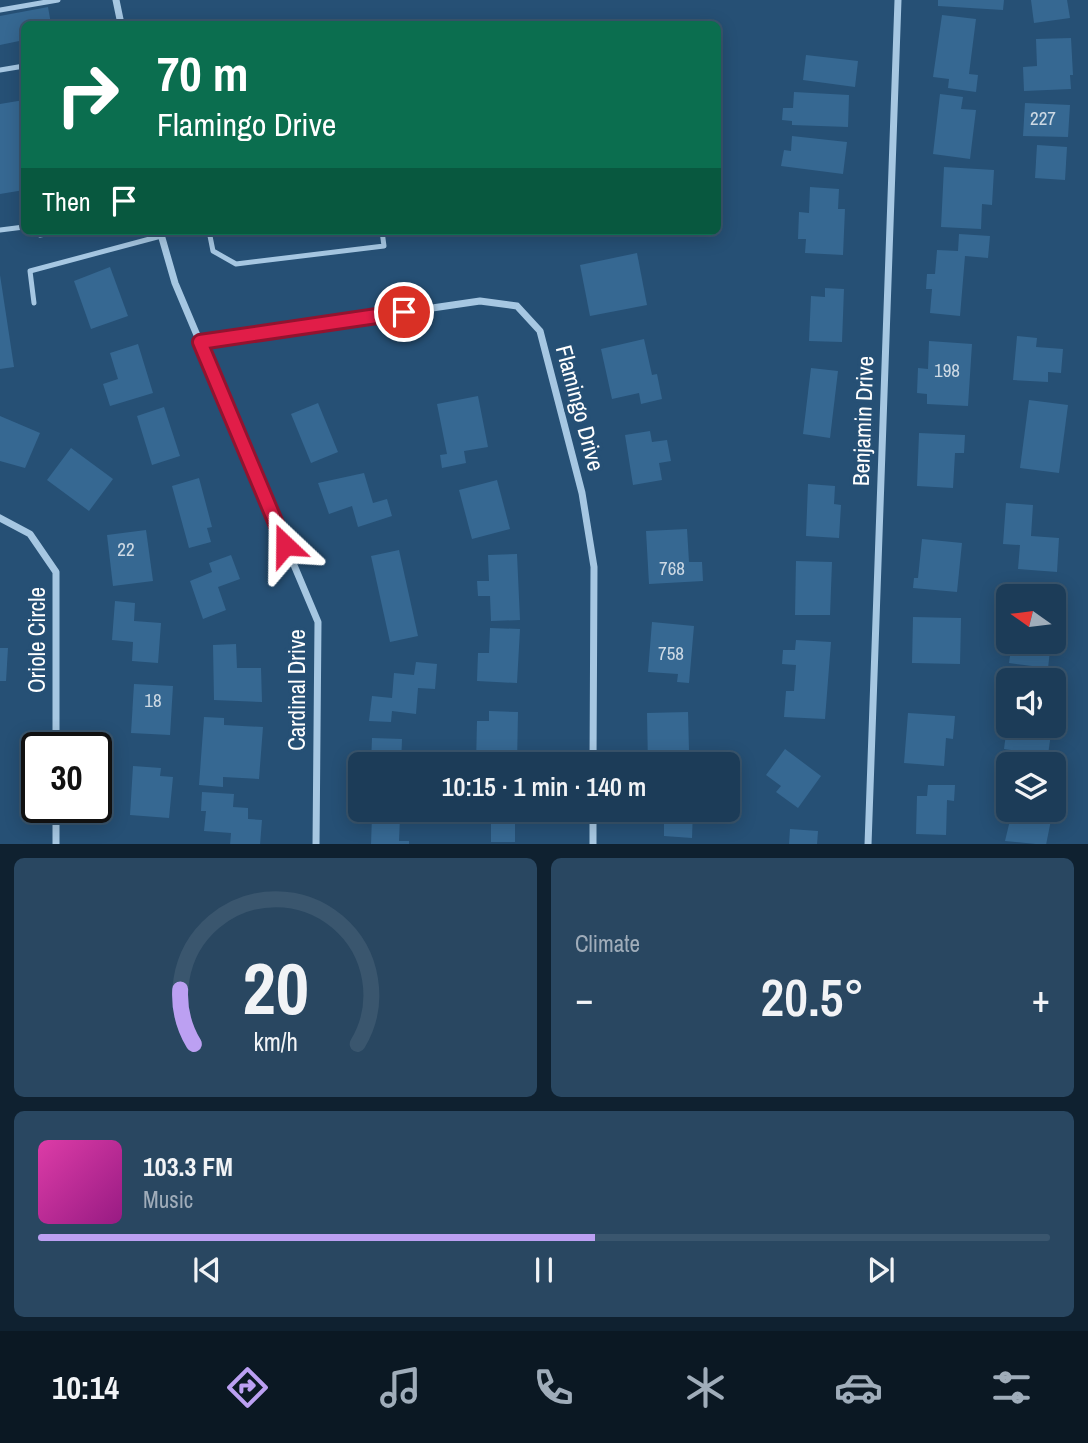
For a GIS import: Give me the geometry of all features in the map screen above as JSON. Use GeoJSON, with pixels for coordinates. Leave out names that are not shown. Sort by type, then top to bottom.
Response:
{"type":"FeatureCollection","features":[{"type":"Feature","properties":{"kind":"street"},"geometry":{"type":"LineString","coordinates":[[116,0],[120,21]]}},
{"type":"Feature","properties":{"kind":"street","name":"Benjamin Drive"},"geometry":{"type":"LineString","coordinates":[[868,844],[898,0]]}},
{"type":"Feature","properties":{"kind":"street","name":"Cardinal Drive"},"geometry":{"type":"LineString","coordinates":[[160,235],[175,283],[318,622],[316,844]]}},
{"type":"Feature","properties":{"kind":"street","name":"Flamingo Drive"},"geometry":{"type":"LineString","coordinates":[[200,342],[480,302],[517,306],[540,331],[584,505],[594,567],[593,752]]}},
{"type":"Feature","properties":{"kind":"street","name":"Oriole Circle"},"geometry":{"type":"LineString","coordinates":[[0,518],[30,534],[57,572],[57,732]]}},
{"type":"Feature","properties":{"kind":"street"},"geometry":{"type":"LineString","coordinates":[[593,822],[593,844]]}},
{"type":"Feature","properties":{"kind":"street"},"geometry":{"type":"LineString","coordinates":[[57,823],[57,844]]}},
{"type":"Feature","properties":{"kind":"lane"},"geometry":{"type":"LineString","coordinates":[[0,10],[58,0]]}},
{"type":"Feature","properties":{"kind":"lane"},"geometry":{"type":"LineString","coordinates":[[0,71],[21,67]]}},
{"type":"Feature","properties":{"kind":"lane"},"geometry":{"type":"LineString","coordinates":[[0,230],[21,227]]}},
{"type":"Feature","properties":{"kind":"lane"},"geometry":{"type":"LineString","coordinates":[[34,303],[30,271],[156,235]]}},
{"type":"Feature","properties":{"kind":"lane"},"geometry":{"type":"LineString","coordinates":[[210,235],[214,251],[236,264],[384,246],[383,235]]}},
{"type":"Feature","properties":{"kind":"building"},"geometry":{"type":"Polygon","coordinates":[[[938,0],[1004,0],[1003,10],[938,6],[938,0]]]}},
{"type":"Feature","properties":{"kind":"building"},"geometry":{"type":"Polygon","coordinates":[[[1031,0],[1067,0],[1070,18],[1034,23],[1031,0]]]}},
{"type":"Feature","properties":{"kind":"building"},"geometry":{"type":"Polygon","coordinates":[[[48,7],[50,21],[21,21],[21,41],[0,45],[0,16],[48,7]]]}},
{"type":"Feature","properties":{"kind":"building"},"geometry":{"type":"Polygon","coordinates":[[[942,15],[976,19],[969,74],[978,75],[976,92],[948,88],[949,79],[933,77],[942,15]]]}},
{"type":"Feature","properties":{"kind":"building"},"geometry":{"type":"Polygon","coordinates":[[[1071,38],[1071,89],[1024,91],[1023,67],[1037,66],[1036,39],[1071,38]]]}},
{"type":"Feature","properties":{"kind":"building"},"geometry":{"type":"Polygon","coordinates":[[[806,55],[858,61],[855,87],[803,80],[806,55]]]}},
{"type":"Feature","properties":{"kind":"building"},"geometry":{"type":"Polygon","coordinates":[[[794,92],[849,95],[848,127],[792,125],[792,121],[782,120],[783,108],[793,108],[794,92]]]}},
{"type":"Feature","properties":{"kind":"building"},"geometry":{"type":"Polygon","coordinates":[[[940,94],[963,97],[961,109],[976,110],[970,159],[933,154],[940,94]]]}},
{"type":"Feature","properties":{"kind":"building"},"geometry":{"type":"Polygon","coordinates":[[[21,100],[21,190],[0,194],[0,104],[21,100]]]}},
{"type":"Feature","properties":{"kind":"building"},"geometry":{"type":"Polygon","coordinates":[[[1025,103],[1070,105],[1068,137],[1023,136],[1025,103]]]}},
{"type":"Feature","properties":{"kind":"building"},"geometry":{"type":"Polygon","coordinates":[[[792,136],[847,142],[843,174],[781,166],[784,150],[791,151],[792,136]]]}},
{"type":"Feature","properties":{"kind":"building"},"geometry":{"type":"Polygon","coordinates":[[[1037,145],[1067,147],[1065,180],[1035,178],[1037,145]]]}},
{"type":"Feature","properties":{"kind":"building"},"geometry":{"type":"Polygon","coordinates":[[[944,167],[994,170],[992,205],[982,204],[981,229],[941,227],[944,167]]]}},
{"type":"Feature","properties":{"kind":"building"},"geometry":{"type":"Polygon","coordinates":[[[810,187],[839,189],[838,209],[845,209],[843,255],[805,253],[806,239],[798,239],[799,212],[809,213],[810,187]]]}},
{"type":"Feature","properties":{"kind":"building"},"geometry":{"type":"Polygon","coordinates":[[[959,234],[990,236],[988,258],[965,256],[960,316],[930,313],[932,289],[926,289],[927,274],[935,274],[937,250],[958,251],[959,234]]]}},
{"type":"Feature","properties":{"kind":"building"},"geometry":{"type":"Polygon","coordinates":[[[637,253],[647,305],[590,316],[580,265],[637,253]]]}},
{"type":"Feature","properties":{"kind":"building"},"geometry":{"type":"Polygon","coordinates":[[[110,267],[128,316],[91,329],[74,281],[110,267]]]}},
{"type":"Feature","properties":{"kind":"building"},"geometry":{"type":"Polygon","coordinates":[[[0,275],[14,367],[0,369],[0,275]]]}},
{"type":"Feature","properties":{"kind":"building"},"geometry":{"type":"Polygon","coordinates":[[[825,288],[844,289],[842,342],[809,341],[811,296],[825,297],[825,288]]]}},
{"type":"Feature","properties":{"kind":"building"},"geometry":{"type":"Polygon","coordinates":[[[1017,336],[1037,338],[1036,347],[1063,349],[1061,373],[1048,372],[1048,382],[1013,380],[1017,336]]]}},
{"type":"Feature","properties":{"kind":"building"},"geometry":{"type":"Polygon","coordinates":[[[644,339],[652,375],[657,374],[662,399],[641,404],[639,393],[612,399],[601,349],[644,339]]]}},
{"type":"Feature","properties":{"kind":"building"},"geometry":{"type":"Polygon","coordinates":[[[929,341],[972,344],[968,406],[927,404],[927,394],[917,393],[918,368],[928,369],[929,341]]]}},
{"type":"Feature","properties":{"kind":"building"},"geometry":{"type":"Polygon","coordinates":[[[138,344],[153,393],[110,406],[103,384],[118,379],[110,353],[138,344]]]}},
{"type":"Feature","properties":{"kind":"building"},"geometry":{"type":"Polygon","coordinates":[[[811,368],[838,371],[830,438],[803,434],[811,368]]]}},
{"type":"Feature","properties":{"kind":"building"},"geometry":{"type":"Polygon","coordinates":[[[478,396],[488,447],[464,451],[466,463],[442,468],[440,455],[447,454],[437,404],[478,396]]]}},
{"type":"Feature","properties":{"kind":"building"},"geometry":{"type":"Polygon","coordinates":[[[1029,400],[1068,405],[1059,473],[1020,468],[1029,400]]]}},
{"type":"Feature","properties":{"kind":"building"},"geometry":{"type":"Polygon","coordinates":[[[318,403],[338,452],[311,463],[291,414],[318,403]]]}},
{"type":"Feature","properties":{"kind":"building"},"geometry":{"type":"Polygon","coordinates":[[[164,407],[180,456],[152,465],[137,416],[164,407]]]}},
{"type":"Feature","properties":{"kind":"building"},"geometry":{"type":"Polygon","coordinates":[[[0,416],[40,433],[25,468],[0,461],[0,416]]]}},
{"type":"Feature","properties":{"kind":"building"},"geometry":{"type":"Polygon","coordinates":[[[650,431],[652,442],[667,440],[671,461],[659,463],[662,480],[633,485],[625,435],[650,431]]]}},
{"type":"Feature","properties":{"kind":"building"},"geometry":{"type":"Polygon","coordinates":[[[919,433],[965,435],[964,453],[955,453],[953,488],[917,486],[919,433]]]}},
{"type":"Feature","properties":{"kind":"building"},"geometry":{"type":"Polygon","coordinates":[[[71,448],[113,479],[89,511],[47,480],[71,448]]]}},
{"type":"Feature","properties":{"kind":"building"},"geometry":{"type":"Polygon","coordinates":[[[364,473],[373,503],[387,499],[392,516],[358,527],[352,506],[329,514],[318,483],[364,473]]]}},
{"type":"Feature","properties":{"kind":"building"},"geometry":{"type":"Polygon","coordinates":[[[199,478],[212,527],[207,528],[211,542],[189,548],[172,486],[199,478]]]}},
{"type":"Feature","properties":{"kind":"building"},"geometry":{"type":"Polygon","coordinates":[[[497,480],[510,529],[472,539],[459,490],[497,480]]]}},
{"type":"Feature","properties":{"kind":"building"},"geometry":{"type":"Polygon","coordinates":[[[808,484],[835,486],[834,504],[841,505],[839,538],[806,536],[808,484]]]}},
{"type":"Feature","properties":{"kind":"building"},"geometry":{"type":"Polygon","coordinates":[[[1006,503],[1033,505],[1031,536],[1059,538],[1057,572],[1018,569],[1020,545],[1003,544],[1006,503]]]}},
{"type":"Feature","properties":{"kind":"building"},"geometry":{"type":"Polygon","coordinates":[[[687,529],[689,562],[702,562],[703,581],[649,584],[646,531],[687,529]]]}},
{"type":"Feature","properties":{"kind":"building"},"geometry":{"type":"Polygon","coordinates":[[[146,530],[153,581],[113,586],[107,535],[146,530]]]}},
{"type":"Feature","properties":{"kind":"building"},"geometry":{"type":"Polygon","coordinates":[[[922,539],[962,543],[957,592],[913,588],[914,578],[918,578],[922,539]]]}},
{"type":"Feature","properties":{"kind":"building"},"geometry":{"type":"Polygon","coordinates":[[[399,550],[418,636],[390,642],[371,556],[399,550]]]}},
{"type":"Feature","properties":{"kind":"building"},"geometry":{"type":"Polygon","coordinates":[[[517,554],[520,620],[491,621],[490,596],[478,596],[477,581],[489,581],[488,555],[517,554]]]}},
{"type":"Feature","properties":{"kind":"building"},"geometry":{"type":"Polygon","coordinates":[[[231,555],[240,579],[218,587],[226,610],[203,619],[190,581],[212,572],[209,563],[231,555]]]}},
{"type":"Feature","properties":{"kind":"building"},"geometry":{"type":"Polygon","coordinates":[[[796,561],[832,562],[830,615],[795,615],[796,561]]]}},
{"type":"Feature","properties":{"kind":"building"},"geometry":{"type":"Polygon","coordinates":[[[115,601],[135,603],[134,621],[161,623],[158,663],[132,661],[133,642],[112,640],[115,601]]]}},
{"type":"Feature","properties":{"kind":"building"},"geometry":{"type":"Polygon","coordinates":[[[913,617],[961,618],[960,664],[912,663],[913,617]]]}},
{"type":"Feature","properties":{"kind":"building"},"geometry":{"type":"Polygon","coordinates":[[[652,622],[694,626],[689,683],[677,682],[678,674],[648,672],[652,622]]]}},
{"type":"Feature","properties":{"kind":"building"},"geometry":{"type":"Polygon","coordinates":[[[490,628],[520,629],[517,683],[477,681],[478,653],[489,653],[490,628]]]}},
{"type":"Feature","properties":{"kind":"building"},"geometry":{"type":"Polygon","coordinates":[[[796,640],[831,642],[825,719],[784,717],[786,691],[794,691],[796,665],[782,664],[783,650],[795,650],[796,640]]]}},
{"type":"Feature","properties":{"kind":"building"},"geometry":{"type":"Polygon","coordinates":[[[236,644],[237,668],[261,668],[262,702],[214,700],[213,645],[236,644]]]}},
{"type":"Feature","properties":{"kind":"building"},"geometry":{"type":"Polygon","coordinates":[[[0,648],[8,648],[6,681],[0,681],[0,648]]]}},
{"type":"Feature","properties":{"kind":"building"},"geometry":{"type":"Polygon","coordinates":[[[1010,654],[1050,654],[1048,668],[1009,663],[1010,654]]]}},
{"type":"Feature","properties":{"kind":"building"},"geometry":{"type":"Polygon","coordinates":[[[416,662],[437,664],[435,689],[418,688],[416,714],[392,711],[391,722],[369,721],[372,696],[392,698],[394,673],[414,675],[416,662]]]}},
{"type":"Feature","properties":{"kind":"building"},"geometry":{"type":"Polygon","coordinates":[[[134,684],[173,686],[170,735],[131,733],[134,684]]]}},
{"type":"Feature","properties":{"kind":"building"},"geometry":{"type":"Polygon","coordinates":[[[489,711],[518,712],[517,752],[476,752],[477,721],[489,721],[489,711]]]}},
{"type":"Feature","properties":{"kind":"building"},"geometry":{"type":"Polygon","coordinates":[[[688,712],[689,750],[648,752],[647,713],[688,712]]]}},
{"type":"Feature","properties":{"kind":"building"},"geometry":{"type":"Polygon","coordinates":[[[908,713],[955,716],[953,739],[946,738],[944,766],[904,763],[908,713]]]}},
{"type":"Feature","properties":{"kind":"building"},"geometry":{"type":"Polygon","coordinates":[[[204,717],[224,718],[224,725],[263,727],[259,779],[223,777],[223,787],[199,785],[204,717]]]}},
{"type":"Feature","properties":{"kind":"building"},"geometry":{"type":"Polygon","coordinates":[[[372,738],[402,739],[402,752],[371,752],[372,738]]]}},
{"type":"Feature","properties":{"kind":"building"},"geometry":{"type":"Polygon","coordinates":[[[1005,738],[1050,738],[1048,752],[1004,749],[1005,738]]]}},
{"type":"Feature","properties":{"kind":"building"},"geometry":{"type":"Polygon","coordinates":[[[785,749],[821,776],[798,808],[776,792],[781,786],[766,775],[785,749]]]}},
{"type":"Feature","properties":{"kind":"building"},"geometry":{"type":"Polygon","coordinates":[[[133,766],[161,768],[160,776],[173,777],[169,818],[130,815],[133,766]]]}},
{"type":"Feature","properties":{"kind":"building"},"geometry":{"type":"Polygon","coordinates":[[[928,785],[955,785],[954,801],[947,800],[946,835],[916,834],[917,796],[927,796],[928,785]]]}},
{"type":"Feature","properties":{"kind":"building"},"geometry":{"type":"Polygon","coordinates":[[[202,792],[234,794],[233,807],[248,808],[248,819],[262,820],[260,844],[230,844],[231,833],[204,831],[206,811],[201,811],[202,792]]]}},
{"type":"Feature","properties":{"kind":"building"},"geometry":{"type":"Polygon","coordinates":[[[372,822],[400,822],[399,841],[409,841],[409,844],[371,844],[372,822]]]}},
{"type":"Feature","properties":{"kind":"building"},"geometry":{"type":"Polygon","coordinates":[[[491,822],[515,822],[515,842],[491,842],[491,822]]]}},
{"type":"Feature","properties":{"kind":"building"},"geometry":{"type":"Polygon","coordinates":[[[664,822],[693,822],[692,838],[664,836],[664,822]]]}},
{"type":"Feature","properties":{"kind":"building"},"geometry":{"type":"Polygon","coordinates":[[[1010,822],[1051,822],[1046,844],[1005,841],[1010,822]]]}},
{"type":"Feature","properties":{"kind":"building"},"geometry":{"type":"Polygon","coordinates":[[[790,829],[818,831],[817,844],[789,844],[790,829]]]}},
{"type":"Feature","properties":{"kind":"route"},"geometry":{"type":"LineString","coordinates":[[285,545],[200,342],[404,312]]}}]}
